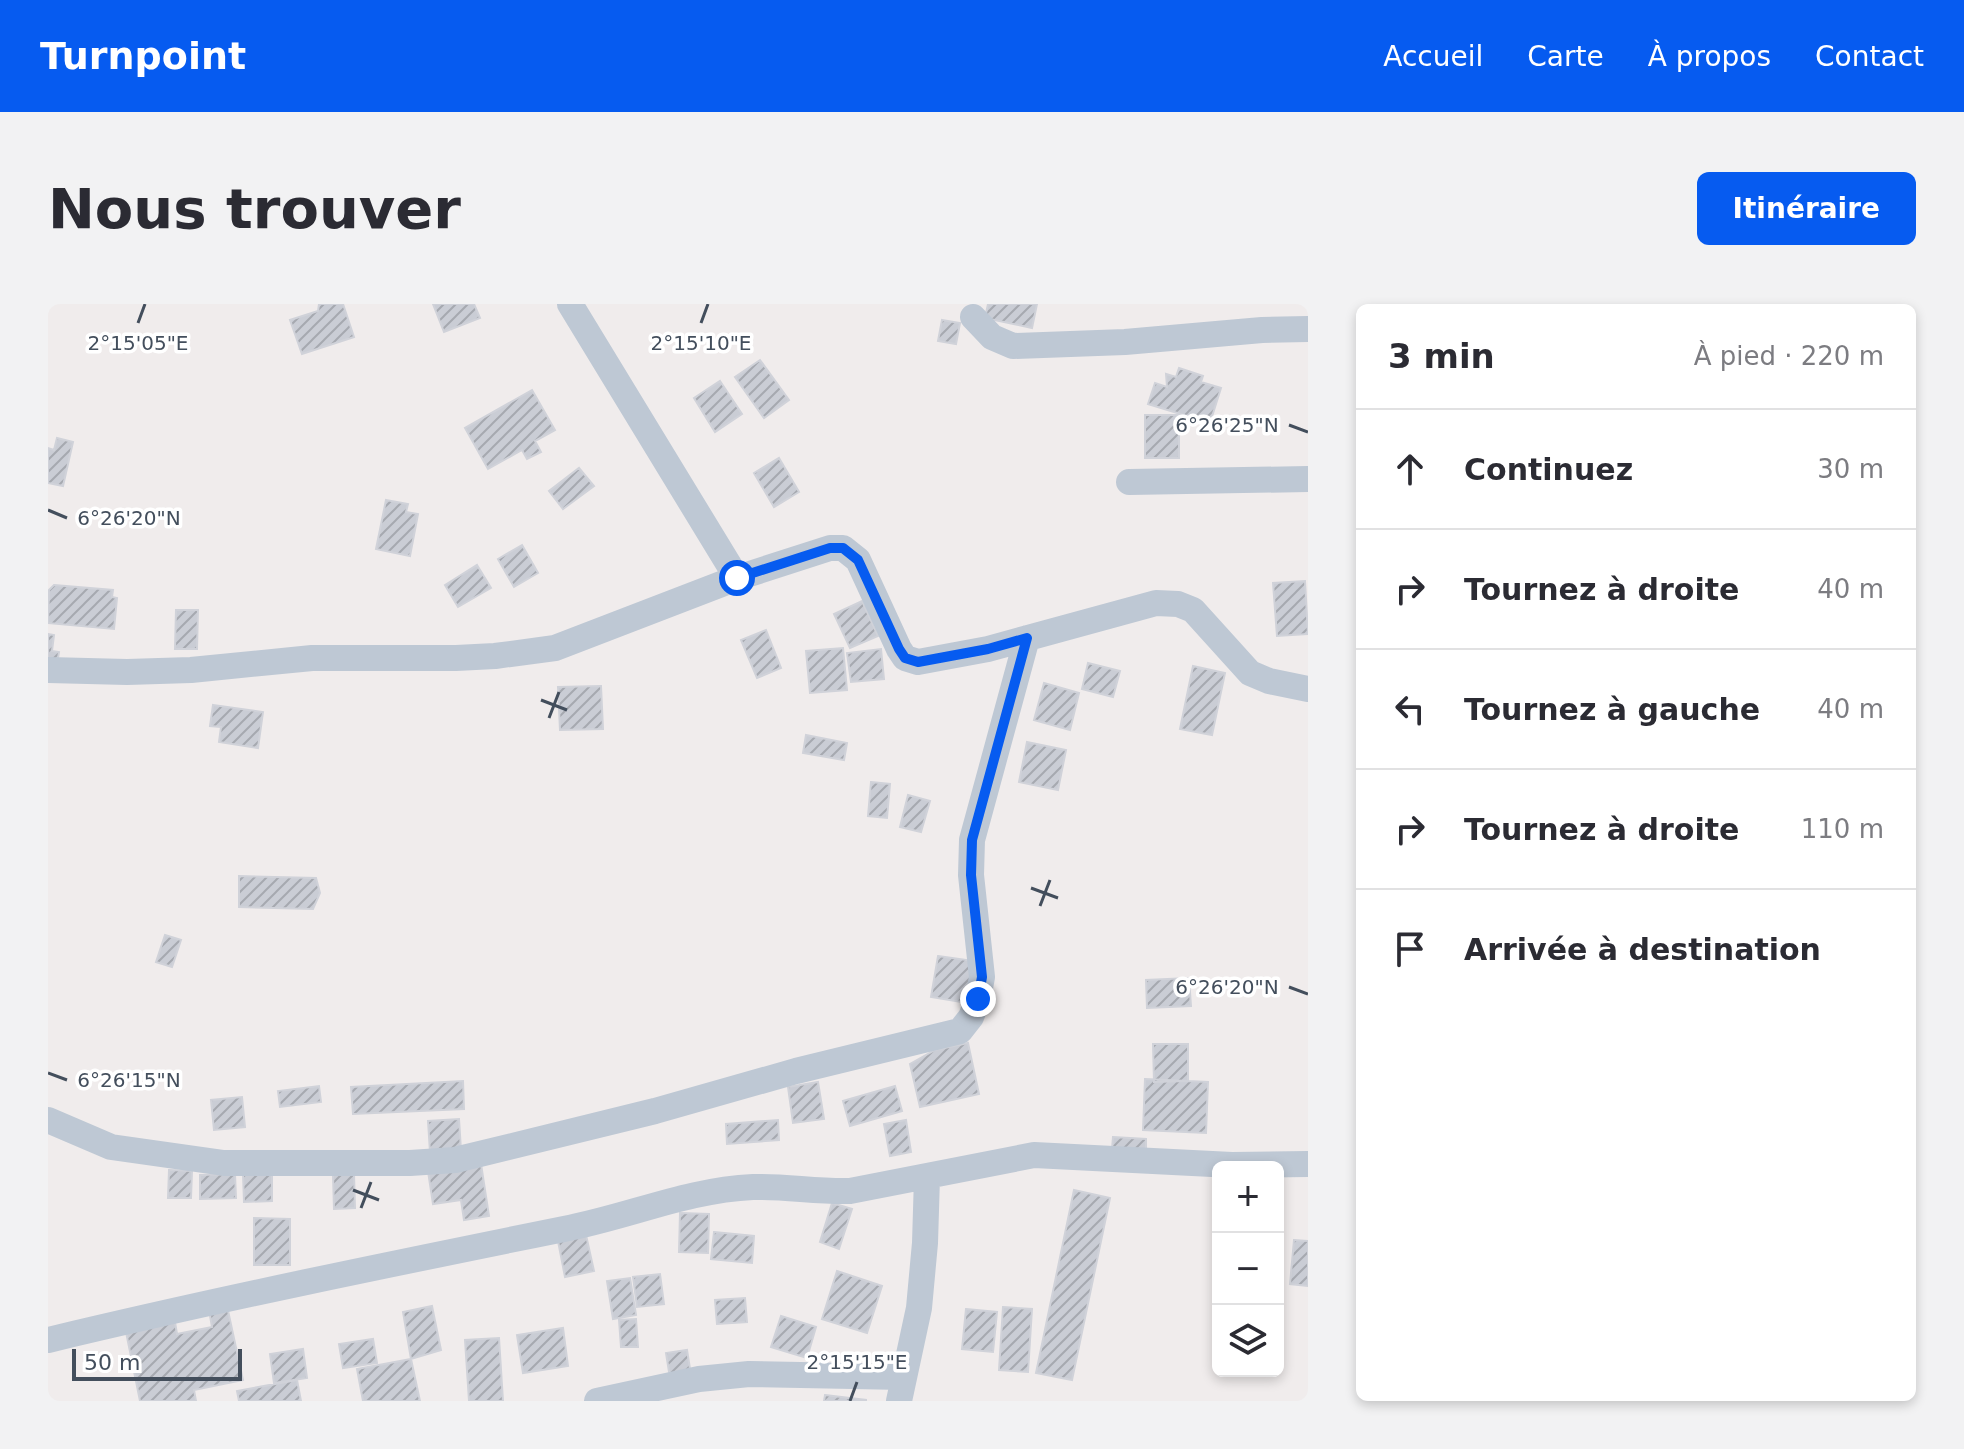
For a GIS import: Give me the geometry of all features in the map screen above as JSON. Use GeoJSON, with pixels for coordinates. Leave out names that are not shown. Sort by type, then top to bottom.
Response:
{"type":"FeatureCollection","features":[{"type":"Feature","properties":{"kind":"street"},"geometry":{"type":"LineString","coordinates":[[570,304],[737,578]]}},
{"type":"Feature","properties":{"kind":"street"},"geometry":{"type":"LineString","coordinates":[[973,317],[992,337],[1013,346],[1125,342],[1308,329]]}},
{"type":"Feature","properties":{"kind":"street"},"geometry":{"type":"LineString","coordinates":[[1129,482],[1308,479]]}},
{"type":"Feature","properties":{"kind":"street"},"geometry":{"type":"LineString","coordinates":[[51,674],[191,670],[312,658],[495,656],[555,648],[737,578],[830,548],[843,548],[858,560],[899,649],[905,658],[918,662],[988,649],[1156,603],[1178,604],[1193,610],[1250,673],[1269,681],[1308,689]]}},
{"type":"Feature","properties":{"kind":"street"},"geometry":{"type":"LineString","coordinates":[[48,1120],[111,1147],[224,1163],[410,1163],[455,1160],[960,1031],[971,1017],[982,977],[971,875],[972,840],[1027,638]]}},
{"type":"Feature","properties":{"kind":"street"},"geometry":{"type":"LineString","coordinates":[[48,1340],[199,1304],[568,1229],[700,1193],[753,1187],[850,1191],[1034,1155],[1232,1165],[1308,1164]]}},
{"type":"Feature","properties":{"kind":"street"},"geometry":{"type":"LineString","coordinates":[[597,1401],[699,1379],[749,1374],[902,1389],[919,1308],[927,1177]]}},
{"type":"Feature","properties":{"kind":"building"},"geometry":{"type":"Polygon","coordinates":[[[319,304],[343,304],[354,337],[302,354],[290,320],[318,311],[319,304]]]}},
{"type":"Feature","properties":{"kind":"building"},"geometry":{"type":"Polygon","coordinates":[[[433,304],[474,304],[480,318],[444,332],[433,304]]]}},
{"type":"Feature","properties":{"kind":"building"},"geometry":{"type":"Polygon","coordinates":[[[988,304],[1037,304],[1032,328],[985,318],[988,304]]]}},
{"type":"Feature","properties":{"kind":"building"},"geometry":{"type":"Polygon","coordinates":[[[942,320],[960,323],[956,344],[938,341],[942,320]]]}},
{"type":"Feature","properties":{"kind":"building"},"geometry":{"type":"Polygon","coordinates":[[[760,360],[789,400],[764,418],[735,377],[760,360]]]}},
{"type":"Feature","properties":{"kind":"building"},"geometry":{"type":"Polygon","coordinates":[[[1179,368],[1203,376],[1201,382],[1221,388],[1210,423],[1148,404],[1155,383],[1167,387],[1166,374],[1176,377],[1179,368]]]}},
{"type":"Feature","properties":{"kind":"building"},"geometry":{"type":"Polygon","coordinates":[[[720,381],[742,414],[715,432],[694,398],[720,381]]]}},
{"type":"Feature","properties":{"kind":"building"},"geometry":{"type":"Polygon","coordinates":[[[532,390],[555,430],[535,441],[541,452],[527,459],[522,450],[488,469],[465,428],[532,390]]]}},
{"type":"Feature","properties":{"kind":"building"},"geometry":{"type":"Polygon","coordinates":[[[1145,415],[1179,415],[1179,458],[1145,458],[1145,415]]]}},
{"type":"Feature","properties":{"kind":"building"},"geometry":{"type":"Polygon","coordinates":[[[57,438],[73,442],[63,486],[48,483],[48,448],[54,450],[57,438]]]}},
{"type":"Feature","properties":{"kind":"building"},"geometry":{"type":"Polygon","coordinates":[[[779,458],[799,492],[774,507],[754,473],[779,458]]]}},
{"type":"Feature","properties":{"kind":"building"},"geometry":{"type":"Polygon","coordinates":[[[579,468],[594,486],[563,509],[549,491],[579,468]]]}},
{"type":"Feature","properties":{"kind":"building"},"geometry":{"type":"Polygon","coordinates":[[[386,500],[408,504],[406,512],[418,514],[410,556],[376,549],[386,500]]]}},
{"type":"Feature","properties":{"kind":"building"},"geometry":{"type":"Polygon","coordinates":[[[522,545],[538,573],[514,587],[498,559],[522,545]]]}},
{"type":"Feature","properties":{"kind":"building"},"geometry":{"type":"Polygon","coordinates":[[[477,565],[491,588],[458,607],[445,585],[477,565]]]}},
{"type":"Feature","properties":{"kind":"building"},"geometry":{"type":"Polygon","coordinates":[[[1305,581],[1308,634],[1277,636],[1273,583],[1305,581]]]}},
{"type":"Feature","properties":{"kind":"building"},"geometry":{"type":"Polygon","coordinates":[[[54,585],[113,590],[112,597],[117,598],[114,629],[48,623],[49,590],[54,585]]]}},
{"type":"Feature","properties":{"kind":"building"},"geometry":{"type":"Polygon","coordinates":[[[862,601],[878,636],[850,648],[834,614],[862,601]]]}},
{"type":"Feature","properties":{"kind":"building"},"geometry":{"type":"Polygon","coordinates":[[[176,610],[198,610],[197,649],[175,649],[176,610]]]}},
{"type":"Feature","properties":{"kind":"building"},"geometry":{"type":"Polygon","coordinates":[[[766,630],[781,668],[757,678],[741,640],[766,630]]]}},
{"type":"Feature","properties":{"kind":"building"},"geometry":{"type":"Polygon","coordinates":[[[48,634],[54,635],[52,651],[59,652],[57,665],[48,664],[48,634]]]}},
{"type":"Feature","properties":{"kind":"building"},"geometry":{"type":"Polygon","coordinates":[[[843,648],[847,690],[810,693],[806,651],[843,648]]]}},
{"type":"Feature","properties":{"kind":"building"},"geometry":{"type":"Polygon","coordinates":[[[881,649],[884,679],[851,682],[847,653],[881,649]]]}},
{"type":"Feature","properties":{"kind":"building"},"geometry":{"type":"Polygon","coordinates":[[[1088,663],[1120,671],[1113,697],[1082,689],[1088,663]]]}},
{"type":"Feature","properties":{"kind":"building"},"geometry":{"type":"Polygon","coordinates":[[[1193,666],[1225,673],[1212,735],[1180,729],[1193,666]]]}},
{"type":"Feature","properties":{"kind":"building"},"geometry":{"type":"Polygon","coordinates":[[[1044,683],[1079,693],[1070,730],[1034,720],[1044,683]]]}},
{"type":"Feature","properties":{"kind":"building"},"geometry":{"type":"Polygon","coordinates":[[[601,686],[603,729],[560,730],[558,687],[601,686]]]}},
{"type":"Feature","properties":{"kind":"building"},"geometry":{"type":"Polygon","coordinates":[[[213,705],[263,712],[258,748],[219,742],[221,727],[210,726],[213,705]]]}},
{"type":"Feature","properties":{"kind":"building"},"geometry":{"type":"Polygon","coordinates":[[[806,735],[847,743],[844,760],[803,753],[806,735]]]}},
{"type":"Feature","properties":{"kind":"building"},"geometry":{"type":"Polygon","coordinates":[[[1027,742],[1066,750],[1058,790],[1019,782],[1027,742]]]}},
{"type":"Feature","properties":{"kind":"building"},"geometry":{"type":"Polygon","coordinates":[[[871,782],[890,784],[887,818],[868,816],[871,782]]]}},
{"type":"Feature","properties":{"kind":"building"},"geometry":{"type":"Polygon","coordinates":[[[908,795],[930,801],[921,832],[900,827],[908,795]]]}},
{"type":"Feature","properties":{"kind":"building"},"geometry":{"type":"Polygon","coordinates":[[[239,876],[316,878],[320,893],[313,909],[239,907],[239,876]]]}},
{"type":"Feature","properties":{"kind":"building"},"geometry":{"type":"Polygon","coordinates":[[[165,935],[181,940],[172,967],[156,962],[165,935]]]}},
{"type":"Feature","properties":{"kind":"building"},"geometry":{"type":"Polygon","coordinates":[[[938,956],[974,961],[968,1003],[931,997],[938,956]]]}},
{"type":"Feature","properties":{"kind":"building"},"geometry":{"type":"Polygon","coordinates":[[[1189,978],[1191,1006],[1147,1008],[1146,980],[1189,978]]]}},
{"type":"Feature","properties":{"kind":"building"},"geometry":{"type":"Polygon","coordinates":[[[968,1043],[979,1094],[920,1107],[910,1064],[935,1050],[968,1043]]]}},
{"type":"Feature","properties":{"kind":"building"},"geometry":{"type":"Polygon","coordinates":[[[1153,1044],[1188,1044],[1188,1081],[1154,1082],[1153,1044]]]}},
{"type":"Feature","properties":{"kind":"building"},"geometry":{"type":"Polygon","coordinates":[[[1145,1079],[1208,1082],[1206,1133],[1143,1130],[1145,1079]]]}},
{"type":"Feature","properties":{"kind":"building"},"geometry":{"type":"Polygon","coordinates":[[[463,1081],[464,1109],[353,1114],[351,1087],[463,1081]]]}},
{"type":"Feature","properties":{"kind":"building"},"geometry":{"type":"Polygon","coordinates":[[[818,1082],[824,1119],[793,1123],[788,1087],[818,1082]]]}},
{"type":"Feature","properties":{"kind":"building"},"geometry":{"type":"Polygon","coordinates":[[[319,1086],[321,1102],[280,1107],[278,1091],[319,1086]]]}},
{"type":"Feature","properties":{"kind":"building"},"geometry":{"type":"Polygon","coordinates":[[[895,1086],[902,1111],[850,1126],[843,1101],[895,1086]]]}},
{"type":"Feature","properties":{"kind":"building"},"geometry":{"type":"Polygon","coordinates":[[[242,1097],[245,1127],[214,1130],[211,1100],[242,1097]]]}},
{"type":"Feature","properties":{"kind":"building"},"geometry":{"type":"Polygon","coordinates":[[[459,1119],[461,1150],[430,1152],[428,1121],[459,1119]]]}},
{"type":"Feature","properties":{"kind":"building"},"geometry":{"type":"Polygon","coordinates":[[[778,1120],[779,1140],[727,1144],[726,1124],[778,1120]]]}},
{"type":"Feature","properties":{"kind":"building"},"geometry":{"type":"Polygon","coordinates":[[[906,1120],[911,1152],[890,1156],[884,1124],[906,1120]]]}},
{"type":"Feature","properties":{"kind":"building"},"geometry":{"type":"Polygon","coordinates":[[[1113,1137],[1146,1139],[1146,1151],[1112,1149],[1113,1137]]]}},
{"type":"Feature","properties":{"kind":"building"},"geometry":{"type":"Polygon","coordinates":[[[481,1164],[489,1216],[464,1220],[461,1200],[433,1204],[428,1171],[481,1164]]]}},
{"type":"Feature","properties":{"kind":"building"},"geometry":{"type":"Polygon","coordinates":[[[169,1170],[192,1171],[191,1198],[168,1198],[169,1170]]]}},
{"type":"Feature","properties":{"kind":"building"},"geometry":{"type":"Polygon","coordinates":[[[272,1173],[272,1201],[244,1202],[243,1174],[272,1173]]]}},
{"type":"Feature","properties":{"kind":"building"},"geometry":{"type":"Polygon","coordinates":[[[235,1174],[236,1198],[200,1199],[200,1175],[235,1174]]]}},
{"type":"Feature","properties":{"kind":"building"},"geometry":{"type":"Polygon","coordinates":[[[354,1174],[355,1208],[334,1209],[333,1175],[354,1174]]]}},
{"type":"Feature","properties":{"kind":"building"},"geometry":{"type":"Polygon","coordinates":[[[1074,1190],[1110,1198],[1072,1380],[1036,1373],[1074,1190]]]}},
{"type":"Feature","properties":{"kind":"building"},"geometry":{"type":"Polygon","coordinates":[[[832,1203],[852,1209],[839,1249],[820,1242],[832,1203]]]}},
{"type":"Feature","properties":{"kind":"building"},"geometry":{"type":"Polygon","coordinates":[[[680,1213],[709,1214],[708,1253],[679,1252],[680,1213]]]}},
{"type":"Feature","properties":{"kind":"building"},"geometry":{"type":"Polygon","coordinates":[[[254,1218],[290,1219],[290,1265],[254,1265],[254,1218]]]}},
{"type":"Feature","properties":{"kind":"building"},"geometry":{"type":"Polygon","coordinates":[[[714,1232],[754,1236],[752,1263],[711,1259],[714,1232]]]}},
{"type":"Feature","properties":{"kind":"building"},"geometry":{"type":"Polygon","coordinates":[[[586,1235],[594,1271],[565,1277],[558,1241],[586,1235]]]}},
{"type":"Feature","properties":{"kind":"building"},"geometry":{"type":"Polygon","coordinates":[[[1294,1240],[1308,1241],[1308,1286],[1290,1284],[1294,1240]]]}},
{"type":"Feature","properties":{"kind":"building"},"geometry":{"type":"Polygon","coordinates":[[[837,1271],[882,1286],[867,1333],[822,1319],[837,1271]]]}},
{"type":"Feature","properties":{"kind":"building"},"geometry":{"type":"Polygon","coordinates":[[[660,1274],[664,1304],[637,1307],[633,1277],[660,1274]]]}},
{"type":"Feature","properties":{"kind":"building"},"geometry":{"type":"Polygon","coordinates":[[[630,1278],[636,1315],[613,1319],[607,1281],[630,1278]]]}},
{"type":"Feature","properties":{"kind":"building"},"geometry":{"type":"Polygon","coordinates":[[[745,1298],[747,1322],[717,1324],[715,1300],[745,1298]]]}},
{"type":"Feature","properties":{"kind":"building"},"geometry":{"type":"Polygon","coordinates":[[[227,1306],[243,1380],[194,1390],[196,1401],[140,1401],[126,1332],[175,1322],[177,1334],[212,1327],[209,1310],[227,1306]]]}},
{"type":"Feature","properties":{"kind":"building"},"geometry":{"type":"Polygon","coordinates":[[[432,1306],[441,1350],[411,1359],[403,1312],[432,1306]]]}},
{"type":"Feature","properties":{"kind":"building"},"geometry":{"type":"Polygon","coordinates":[[[1003,1307],[1032,1309],[1028,1372],[999,1370],[1003,1307]]]}},
{"type":"Feature","properties":{"kind":"building"},"geometry":{"type":"Polygon","coordinates":[[[966,1309],[997,1312],[993,1352],[962,1349],[966,1309]]]}},
{"type":"Feature","properties":{"kind":"building"},"geometry":{"type":"Polygon","coordinates":[[[781,1316],[816,1327],[807,1358],[771,1347],[781,1316]]]}},
{"type":"Feature","properties":{"kind":"building"},"geometry":{"type":"Polygon","coordinates":[[[636,1319],[638,1347],[621,1347],[619,1320],[636,1319]]]}},
{"type":"Feature","properties":{"kind":"building"},"geometry":{"type":"Polygon","coordinates":[[[563,1328],[568,1366],[523,1373],[517,1335],[563,1328]]]}},
{"type":"Feature","properties":{"kind":"building"},"geometry":{"type":"Polygon","coordinates":[[[499,1338],[503,1401],[469,1401],[465,1340],[499,1338]]]}},
{"type":"Feature","properties":{"kind":"building"},"geometry":{"type":"Polygon","coordinates":[[[373,1339],[377,1363],[343,1368],[339,1344],[373,1339]]]}},
{"type":"Feature","properties":{"kind":"building"},"geometry":{"type":"Polygon","coordinates":[[[303,1349],[307,1378],[274,1383],[270,1354],[303,1349]]]}},
{"type":"Feature","properties":{"kind":"building"},"geometry":{"type":"Polygon","coordinates":[[[687,1350],[691,1375],[670,1378],[666,1353],[687,1350]]]}},
{"type":"Feature","properties":{"kind":"building"},"geometry":{"type":"Polygon","coordinates":[[[411,1359],[420,1401],[363,1401],[357,1369],[411,1359]]]}},
{"type":"Feature","properties":{"kind":"building"},"geometry":{"type":"Polygon","coordinates":[[[297,1380],[301,1401],[239,1401],[237,1391],[297,1380]]]}},
{"type":"Feature","properties":{"kind":"building"},"geometry":{"type":"Polygon","coordinates":[[[825,1395],[866,1400],[866,1401],[824,1401],[825,1395]]]}},
{"type":"Feature","properties":{"kind":"route"},"geometry":{"type":"LineString","coordinates":[[737,578],[830,548],[843,548],[858,560],[905,658],[918,662],[1027,638],[972,840],[971,875],[982,977],[978,999]]}}]}
